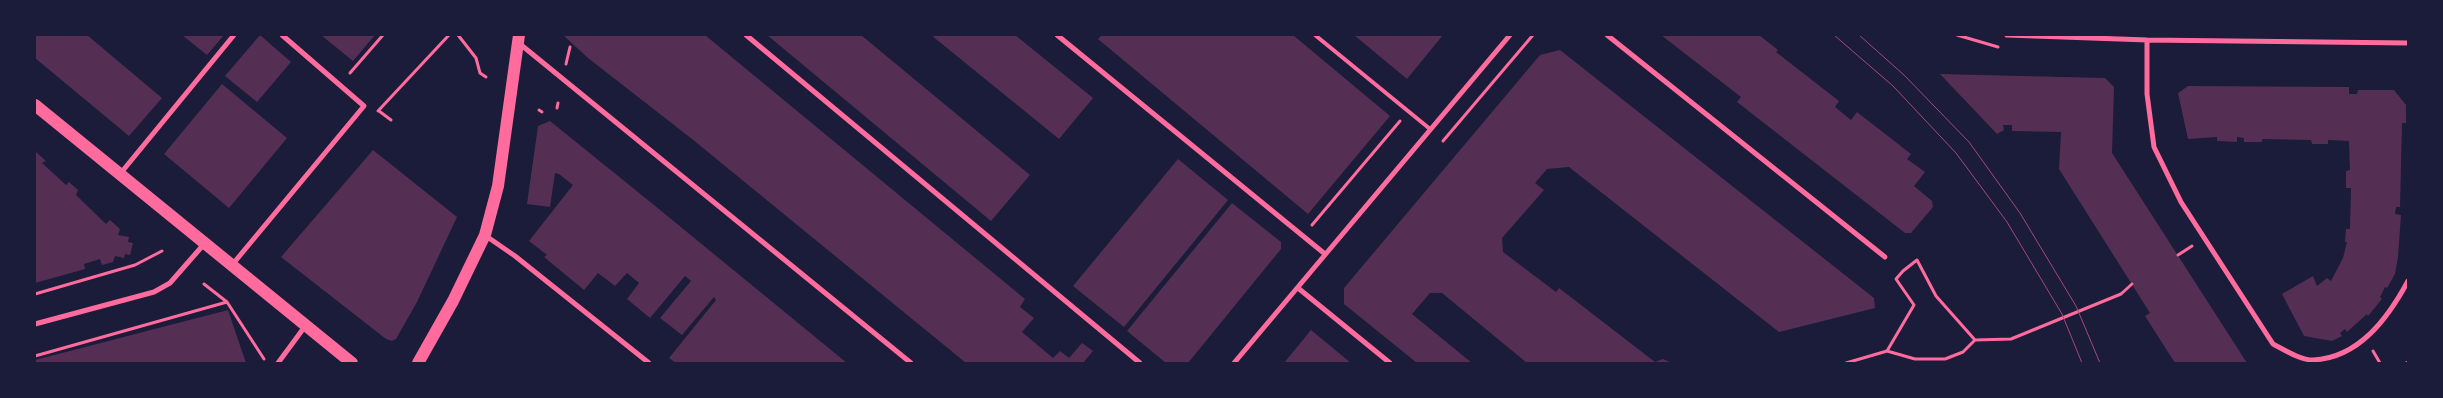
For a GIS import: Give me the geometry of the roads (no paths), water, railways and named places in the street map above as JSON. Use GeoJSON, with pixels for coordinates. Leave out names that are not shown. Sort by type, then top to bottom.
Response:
{"type":"FeatureCollection","features":[{"type":"Feature","properties":{"kind":"main road"},"geometry":{"type":"LineString","coordinates":[[418,363],[453,301],[485,235],[498,186],[517,37]]}},
{"type":"Feature","properties":{"kind":"main road"},"geometry":{"type":"LineString","coordinates":[[35,105],[352,363]]}},
{"type":"Feature","properties":{"kind":"street"},"geometry":{"type":"LineString","coordinates":[[120,175],[234,35]]}},
{"type":"Feature","properties":{"kind":"street"},"geometry":{"type":"LineString","coordinates":[[232,265],[364,106],[282,35]]}},
{"type":"Feature","properties":{"kind":"street"},"geometry":{"type":"LineString","coordinates":[[746,35],[1140,363]]}},
{"type":"Feature","properties":{"kind":"street"},"geometry":{"type":"LineString","coordinates":[[1057,35],[1325,254]]}},
{"type":"Feature","properties":{"kind":"street"},"geometry":{"type":"LineString","coordinates":[[1234,363],[1510,35]]}},
{"type":"Feature","properties":{"kind":"street"},"geometry":{"type":"LineString","coordinates":[[1607,35],[1884,257]]}},
{"type":"Feature","properties":{"kind":"street"},"geometry":{"type":"LineString","coordinates":[[2007,35],[2147,40],[2408,43]]}},
{"type":"Feature","properties":{"kind":"street"},"geometry":{"type":"LineString","coordinates":[[517,37],[911,363]]}},
{"type":"Feature","properties":{"kind":"street"},"geometry":{"type":"LineString","coordinates":[[2147,40],[2147,94],[2154,147],[2181,202],[2273,344],[2290,353],[2312,360],[2340,355],[2368,338],[2408,281]]}},
{"type":"Feature","properties":{"kind":"street"},"geometry":{"type":"LineString","coordinates":[[485,235],[515,256],[650,363]]}},
{"type":"Feature","properties":{"kind":"street"},"geometry":{"type":"LineString","coordinates":[[35,324],[154,292],[170,283],[205,243]]}},
{"type":"Feature","properties":{"kind":"street"},"geometry":{"type":"LineString","coordinates":[[1298,288],[1390,363]]}},
{"type":"Feature","properties":{"kind":"street"},"geometry":{"type":"LineString","coordinates":[[278,363],[306,325]]}},
{"type":"Feature","properties":{"kind":"lane"},"geometry":{"type":"LineString","coordinates":[[1315,35],[1430,129]]}},
{"type":"Feature","properties":{"kind":"tram line"},"geometry":{"type":"LineString","coordinates":[[1834,35],[1893,86],[1956,153],[2007,222],[2062,314],[2082,363]]}},
{"type":"Feature","properties":{"kind":"tram line"},"geometry":{"type":"LineString","coordinates":[[1859,35],[1904,75],[1969,142],[2020,213],[2076,306],[2100,363]]}}]}
